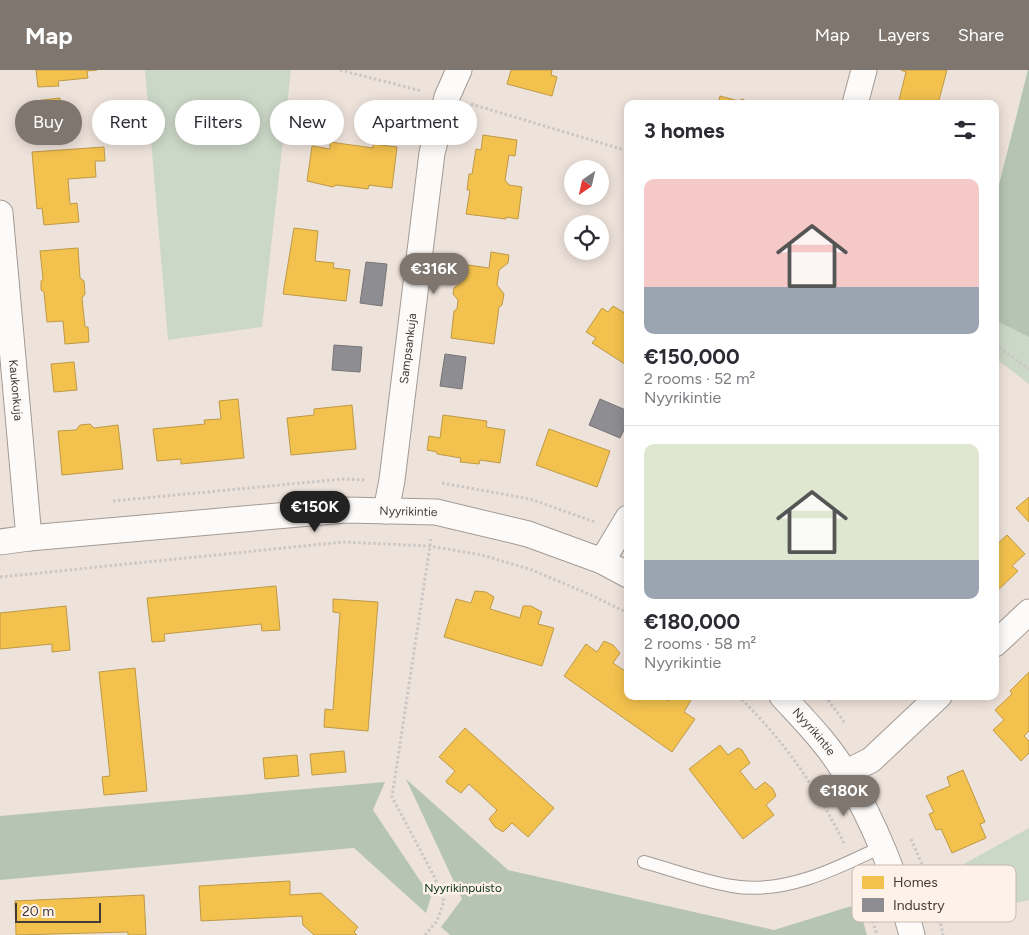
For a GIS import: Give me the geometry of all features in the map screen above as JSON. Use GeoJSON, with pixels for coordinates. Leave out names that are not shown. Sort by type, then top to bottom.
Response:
{"type":"FeatureCollection","features":[{"type":"Feature","properties":{"kind":"street","name":"Sampsankuja"},"geometry":{"type":"LineString","coordinates":[[386,511],[392,480],[432,153],[447,97],[459,70]]}},
{"type":"Feature","properties":{"kind":"street"},"geometry":{"type":"LineString","coordinates":[[857,100],[864,70]]}},
{"type":"Feature","properties":{"kind":"street","name":"Kaukonkuja"},"geometry":{"type":"LineString","coordinates":[[0,213],[29,538]]}},
{"type":"Feature","properties":{"kind":"street","name":"Nyyrikintie"},"geometry":{"type":"LineString","coordinates":[[0,542],[345,510],[436,512],[528,534],[602,561],[624,574]]}},
{"type":"Feature","properties":{"kind":"street"},"geometry":{"type":"LineString","coordinates":[[602,561],[624,525]]}},
{"type":"Feature","properties":{"kind":"street"},"geometry":{"type":"LineString","coordinates":[[999,640],[1029,612]]}},
{"type":"Feature","properties":{"kind":"street","name":"Nyyrikintie"},"geometry":{"type":"LineString","coordinates":[[786,700],[816,733],[845,772],[888,865]]}},
{"type":"Feature","properties":{"kind":"street"},"geometry":{"type":"LineString","coordinates":[[845,772],[871,760],[935,700]]}},
{"type":"Feature","properties":{"kind":"street","name":"Nyyrikintie"},"geometry":{"type":"LineString","coordinates":[[909,922],[912,935]]}},
{"type":"Feature","properties":{"kind":"lane"},"geometry":{"type":"LineString","coordinates":[[644,862],[732,886],[767,887],[803,879],[852,861],[881,846]]}},
{"type":"Feature","properties":{"kind":"path"},"geometry":{"type":"LineString","coordinates":[[340,70],[447,97],[624,150]]}},
{"type":"Feature","properties":{"kind":"path"},"geometry":{"type":"LineString","coordinates":[[999,348],[1029,369]]}},
{"type":"Feature","properties":{"kind":"path"},"geometry":{"type":"LineString","coordinates":[[425,935],[438,922],[444,901],[434,876],[392,797],[429,546],[442,483]]}},
{"type":"Feature","properties":{"kind":"path"},"geometry":{"type":"LineString","coordinates":[[0,577],[343,542],[429,546],[482,555],[532,570],[591,594],[624,612]]}},
{"type":"Feature","properties":{"kind":"path"},"geometry":{"type":"LineString","coordinates":[[742,700],[790,752],[831,817],[853,865]]}},
{"type":"Feature","properties":{"kind":"path"},"geometry":{"type":"LineString","coordinates":[[873,922],[878,935]]}},
{"type":"Feature","properties":{"kind":"green space"},"geometry":{"type":"Polygon","coordinates":[[[145,70],[291,70],[288,100],[270,100],[270,145],[283,145],[262,327],[168,340],[151,145],[165,145],[165,100],[148,100],[145,70]]]}},
{"type":"Feature","properties":{"kind":"green space"},"geometry":{"type":"Polygon","coordinates":[[[1029,70],[1029,384],[999,361],[999,185],[1029,70]]]}},
{"type":"Feature","properties":{"kind":"green space"},"geometry":{"type":"Polygon","coordinates":[[[1029,70],[1029,337],[999,322],[999,185],[1029,70]]]}},
{"type":"Feature","properties":{"kind":"green space","name":"Nyyrikinpuisto"},"geometry":{"type":"Polygon","coordinates":[[[406,779],[508,870],[774,930],[852,906],[852,922],[863,922],[867,935],[450,935],[441,927],[462,899],[406,779]]]}},
{"type":"Feature","properties":{"kind":"green space"},"geometry":{"type":"Polygon","coordinates":[[[385,782],[373,810],[431,897],[426,913],[354,848],[0,880],[0,816],[385,782]]]}},
{"type":"Feature","properties":{"kind":"green space"},"geometry":{"type":"Polygon","coordinates":[[[1029,828],[1029,900],[1016,903],[1016,865],[962,865],[1029,828]]]}},
{"type":"Feature","properties":{"kind":"building: Homes"},"geometry":{"type":"Polygon","coordinates":[[[36,70],[97,70],[87,71],[88,78],[58,81],[59,86],[38,87],[36,70]]]}},
{"type":"Feature","properties":{"kind":"building: Homes"},"geometry":{"type":"Polygon","coordinates":[[[511,70],[552,70],[551,75],[557,77],[552,96],[507,84],[511,70]]]}},
{"type":"Feature","properties":{"kind":"building: Homes"},"geometry":{"type":"Polygon","coordinates":[[[901,70],[947,70],[939,100],[899,100],[906,72],[901,70]]]}},
{"type":"Feature","properties":{"kind":"building: Homes"},"geometry":{"type":"Polygon","coordinates":[[[720,96],[735,100],[719,100],[720,96]]]}},
{"type":"Feature","properties":{"kind":"building: Homes"},"geometry":{"type":"Polygon","coordinates":[[[60,98],[60,100],[43,100],[60,98]]]}},
{"type":"Feature","properties":{"kind":"building: Homes"},"geometry":{"type":"Polygon","coordinates":[[[483,135],[517,140],[515,156],[509,155],[505,180],[509,185],[522,187],[518,219],[466,214],[470,190],[467,190],[469,174],[472,174],[476,149],[481,150],[483,135]]]}},
{"type":"Feature","properties":{"kind":"building: Homes"},"geometry":{"type":"Polygon","coordinates":[[[344,144],[373,148],[373,145],[397,147],[392,188],[369,185],[368,189],[336,185],[333,187],[307,181],[312,146],[330,149],[330,145],[344,144]]]}},
{"type":"Feature","properties":{"kind":"building: Homes"},"geometry":{"type":"Polygon","coordinates":[[[104,147],[105,161],[95,161],[96,177],[68,179],[70,204],[77,203],[79,222],[44,225],[42,208],[37,209],[32,152],[104,147]]]}},
{"type":"Feature","properties":{"kind":"building: Homes"},"geometry":{"type":"Polygon","coordinates":[[[294,228],[318,231],[315,261],[334,263],[333,268],[350,270],[346,301],[283,294],[294,228]]]}},
{"type":"Feature","properties":{"kind":"building: Homes"},"geometry":{"type":"Polygon","coordinates":[[[78,248],[80,278],[84,281],[85,294],[82,298],[85,327],[88,327],[89,342],[65,344],[63,321],[47,322],[44,292],[41,290],[41,281],[43,279],[40,251],[78,248]]]}},
{"type":"Feature","properties":{"kind":"building: Homes"},"geometry":{"type":"Polygon","coordinates":[[[491,252],[509,255],[508,263],[499,270],[497,285],[504,294],[502,305],[499,307],[494,344],[451,338],[454,311],[457,309],[458,300],[453,294],[454,288],[458,285],[461,264],[489,268],[491,252]]]}},
{"type":"Feature","properties":{"kind":"building: Homes"},"geometry":{"type":"Polygon","coordinates":[[[613,306],[624,313],[624,363],[592,343],[596,338],[586,332],[602,308],[608,312],[613,306]]]}},
{"type":"Feature","properties":{"kind":"building: Homes"},"geometry":{"type":"Polygon","coordinates":[[[74,362],[77,390],[54,392],[51,364],[74,362]]]}},
{"type":"Feature","properties":{"kind":"building: Homes"},"geometry":{"type":"Polygon","coordinates":[[[238,399],[244,458],[181,464],[181,459],[157,461],[153,429],[205,424],[204,420],[221,419],[219,401],[238,399]]]}},
{"type":"Feature","properties":{"kind":"building: Homes"},"geometry":{"type":"Polygon","coordinates":[[[352,405],[356,449],[291,455],[287,418],[314,415],[314,409],[352,405]]]}},
{"type":"Feature","properties":{"kind":"building: Homes"},"geometry":{"type":"Polygon","coordinates":[[[443,415],[487,421],[486,427],[505,430],[500,463],[480,460],[479,464],[460,462],[461,458],[437,454],[437,452],[427,450],[429,436],[440,438],[443,415]]]}},
{"type":"Feature","properties":{"kind":"building: Homes"},"geometry":{"type":"Polygon","coordinates":[[[90,424],[94,428],[118,425],[123,469],[62,475],[58,431],[76,430],[80,425],[90,424]]]}},
{"type":"Feature","properties":{"kind":"building: Homes"},"geometry":{"type":"Polygon","coordinates":[[[549,429],[610,451],[597,487],[536,465],[549,429]]]}},
{"type":"Feature","properties":{"kind":"building: Homes"},"geometry":{"type":"Polygon","coordinates":[[[1029,497],[1029,522],[1016,508],[1029,497]]]}},
{"type":"Feature","properties":{"kind":"building: Homes"},"geometry":{"type":"Polygon","coordinates":[[[1007,535],[1025,554],[1012,566],[1018,571],[999,589],[999,542],[1007,535]]]}},
{"type":"Feature","properties":{"kind":"building: Homes"},"geometry":{"type":"Polygon","coordinates":[[[276,586],[280,630],[262,631],[261,624],[164,634],[165,641],[152,642],[147,598],[276,586]]]}},
{"type":"Feature","properties":{"kind":"building: Homes"},"geometry":{"type":"Polygon","coordinates":[[[475,591],[486,592],[494,597],[490,609],[520,618],[523,606],[531,606],[542,612],[538,624],[554,628],[542,666],[444,637],[456,599],[471,603],[475,591]]]}},
{"type":"Feature","properties":{"kind":"building: Homes"},"geometry":{"type":"Polygon","coordinates":[[[333,599],[378,602],[368,731],[324,727],[325,709],[333,710],[340,613],[333,612],[333,599]]]}},
{"type":"Feature","properties":{"kind":"building: Homes"},"geometry":{"type":"Polygon","coordinates":[[[66,606],[70,650],[52,652],[52,644],[0,649],[0,613],[66,606]]]}},
{"type":"Feature","properties":{"kind":"building: Homes"},"geometry":{"type":"Polygon","coordinates":[[[604,641],[613,645],[620,653],[613,663],[624,670],[624,700],[691,700],[684,712],[695,719],[672,752],[564,676],[586,644],[597,652],[604,641]]]}},
{"type":"Feature","properties":{"kind":"building: Homes"},"geometry":{"type":"Polygon","coordinates":[[[135,668],[147,791],[104,795],[102,777],[110,776],[99,672],[135,668]]]}},
{"type":"Feature","properties":{"kind":"building: Homes"},"geometry":{"type":"Polygon","coordinates":[[[1029,672],[1029,731],[1024,736],[1029,741],[1029,753],[1021,761],[993,730],[1004,720],[995,710],[1012,694],[1010,691],[1029,672]]]}},
{"type":"Feature","properties":{"kind":"building: Homes"},"geometry":{"type":"Polygon","coordinates":[[[465,728],[554,808],[528,837],[512,823],[503,832],[495,827],[489,819],[497,810],[469,784],[461,793],[447,783],[446,781],[455,771],[439,757],[465,728]]]}},
{"type":"Feature","properties":{"kind":"building: Homes"},"geometry":{"type":"Polygon","coordinates":[[[720,745],[728,755],[738,748],[742,750],[750,763],[740,771],[755,790],[765,782],[773,789],[776,796],[766,805],[774,815],[743,839],[689,769],[720,745]]]}},
{"type":"Feature","properties":{"kind":"building: Homes"},"geometry":{"type":"Polygon","coordinates":[[[344,751],[346,772],[312,775],[310,754],[344,751]]]}},
{"type":"Feature","properties":{"kind":"building: Homes"},"geometry":{"type":"Polygon","coordinates":[[[297,755],[299,776],[265,779],[263,758],[297,755]]]}},
{"type":"Feature","properties":{"kind":"building: Homes"},"geometry":{"type":"Polygon","coordinates":[[[963,770],[985,822],[980,824],[986,838],[952,853],[941,829],[936,830],[929,814],[934,812],[926,796],[950,786],[947,777],[963,770]]]}},
{"type":"Feature","properties":{"kind":"building: Homes"},"geometry":{"type":"Polygon","coordinates":[[[290,881],[290,895],[321,893],[358,927],[354,932],[357,935],[314,935],[303,925],[302,916],[201,921],[199,886],[290,881]]]}},
{"type":"Feature","properties":{"kind":"building: Homes"},"geometry":{"type":"Polygon","coordinates":[[[144,895],[146,935],[128,935],[128,932],[16,935],[15,901],[144,895]]]}},
{"type":"Feature","properties":{"kind":"building: Industry"},"geometry":{"type":"Polygon","coordinates":[[[366,262],[387,264],[382,306],[360,303],[366,262]]]}},
{"type":"Feature","properties":{"kind":"building: Industry"},"geometry":{"type":"Polygon","coordinates":[[[334,345],[362,347],[360,372],[332,370],[334,345]]]}},
{"type":"Feature","properties":{"kind":"building: Industry"},"geometry":{"type":"Polygon","coordinates":[[[445,354],[466,357],[462,389],[440,386],[445,354]]]}},
{"type":"Feature","properties":{"kind":"building: Industry"},"geometry":{"type":"Polygon","coordinates":[[[600,399],[624,409],[624,430],[620,438],[589,425],[600,399]]]}}]}
